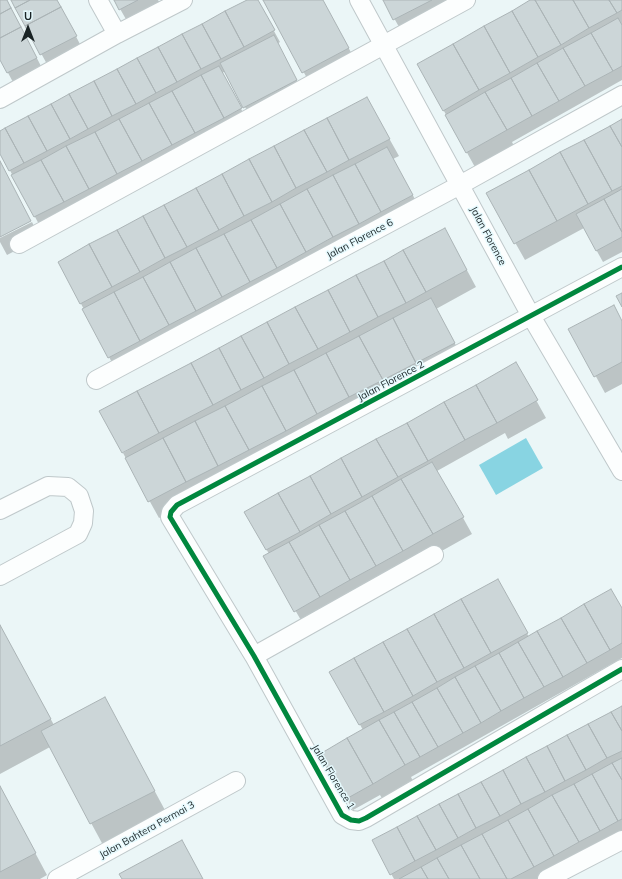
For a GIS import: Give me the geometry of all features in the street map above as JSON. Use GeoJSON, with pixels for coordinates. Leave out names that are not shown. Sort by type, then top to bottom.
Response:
{"type":"FeatureCollection","features":[{"type":"Feature","properties":{"kind":"street"},"geometry":{"type":"LineString","coordinates":[[98,0],[117,34]]}},
{"type":"Feature","properties":{"kind":"street"},"geometry":{"type":"LineString","coordinates":[[0,99],[117,34],[183,0]]}},
{"type":"Feature","properties":{"kind":"street","name":"Jalan Florence"},"geometry":{"type":"LineString","coordinates":[[358,0],[531,316],[622,470]]}},
{"type":"Feature","properties":{"kind":"street"},"geometry":{"type":"LineString","coordinates":[[19,244],[466,0]]}},
{"type":"Feature","properties":{"kind":"street","name":"Jalan Florence 6"},"geometry":{"type":"LineString","coordinates":[[96,380],[460,185],[622,95]]}},
{"type":"Feature","properties":{"kind":"street","name":"Jalan Florence 2"},"geometry":{"type":"LineString","coordinates":[[171,512],[177,505],[622,267]]}},
{"type":"Feature","properties":{"kind":"street"},"geometry":{"type":"LineString","coordinates":[[0,510],[48,486],[61,486],[68,487],[79,496],[84,511],[83,523],[78,534],[0,576]]}},
{"type":"Feature","properties":{"kind":"street","name":"Jalan Florence 1"},"geometry":{"type":"LineString","coordinates":[[171,512],[173,523],[254,656],[342,815],[351,820],[359,821],[622,669]]}},
{"type":"Feature","properties":{"kind":"street"},"geometry":{"type":"LineString","coordinates":[[254,656],[434,555]]}},
{"type":"Feature","properties":{"kind":"street","name":"Jalan Bahtera Permai 3"},"geometry":{"type":"LineString","coordinates":[[57,879],[236,781]]}},
{"type":"Feature","properties":{"kind":"street"},"geometry":{"type":"LineString","coordinates":[[547,879],[622,840]]}},
{"type":"Feature","properties":{"kind":"water"},"geometry":{"type":"Polygon","coordinates":[[[526,438],[543,468],[496,495],[479,465],[526,438]]]}},
{"type":"Feature","properties":{"kind":"building"},"geometry":{"type":"Polygon","coordinates":[[[0,0],[7,0],[11,8],[0,14],[0,0]]]}},
{"type":"Feature","properties":{"kind":"building"},"geometry":{"type":"Polygon","coordinates":[[[11,0],[30,0],[15,8],[11,0]]]}},
{"type":"Feature","properties":{"kind":"building"},"geometry":{"type":"Polygon","coordinates":[[[30,0],[57,0],[61,7],[25,26],[15,8],[30,0]]]}},
{"type":"Feature","properties":{"kind":"building"},"geometry":{"type":"Polygon","coordinates":[[[114,0],[138,0],[119,10],[114,0]]]}},
{"type":"Feature","properties":{"kind":"building"},"geometry":{"type":"Polygon","coordinates":[[[247,0],[258,0],[275,30],[244,47],[225,11],[247,0]]]}},
{"type":"Feature","properties":{"kind":"building"},"geometry":{"type":"Polygon","coordinates":[[[263,0],[323,0],[349,48],[302,73],[263,0]]]}},
{"type":"Feature","properties":{"kind":"building"},"geometry":{"type":"Polygon","coordinates":[[[383,0],[432,0],[393,20],[383,0]]]}},
{"type":"Feature","properties":{"kind":"building"},"geometry":{"type":"Polygon","coordinates":[[[530,0],[535,0],[561,45],[538,57],[512,11],[530,0]]]}},
{"type":"Feature","properties":{"kind":"building"},"geometry":{"type":"Polygon","coordinates":[[[535,0],[573,0],[589,28],[561,45],[535,0]]]}},
{"type":"Feature","properties":{"kind":"building"},"geometry":{"type":"Polygon","coordinates":[[[573,0],[609,0],[617,13],[589,28],[573,0]]]}},
{"type":"Feature","properties":{"kind":"building"},"geometry":{"type":"Polygon","coordinates":[[[609,0],[622,0],[622,10],[617,13],[609,0]]]}},
{"type":"Feature","properties":{"kind":"building"},"geometry":{"type":"Polygon","coordinates":[[[61,7],[77,36],[40,55],[25,26],[61,7]]]}},
{"type":"Feature","properties":{"kind":"building"},"geometry":{"type":"Polygon","coordinates":[[[11,8],[21,27],[0,38],[0,14],[11,8]]]}},
{"type":"Feature","properties":{"kind":"building"},"geometry":{"type":"Polygon","coordinates":[[[225,11],[244,47],[221,59],[202,24],[225,11]]]}},
{"type":"Feature","properties":{"kind":"building"},"geometry":{"type":"Polygon","coordinates":[[[512,11],[538,57],[510,73],[484,26],[512,11]]]}},
{"type":"Feature","properties":{"kind":"building"},"geometry":{"type":"Polygon","coordinates":[[[618,18],[622,25],[622,66],[613,71],[591,33],[618,18]]]}},
{"type":"Feature","properties":{"kind":"building"},"geometry":{"type":"Polygon","coordinates":[[[202,24],[221,59],[201,69],[182,34],[202,24]]]}},
{"type":"Feature","properties":{"kind":"building"},"geometry":{"type":"Polygon","coordinates":[[[484,26],[510,73],[479,90],[453,44],[484,26]]]}},
{"type":"Feature","properties":{"kind":"building"},"geometry":{"type":"Polygon","coordinates":[[[21,27],[37,58],[7,73],[0,60],[0,38],[21,27]]]}},
{"type":"Feature","properties":{"kind":"building"},"geometry":{"type":"Polygon","coordinates":[[[591,33],[613,71],[585,86],[563,48],[591,33]]]}},
{"type":"Feature","properties":{"kind":"building"},"geometry":{"type":"Polygon","coordinates":[[[182,34],[201,69],[177,82],[158,47],[182,34]]]}},
{"type":"Feature","properties":{"kind":"building"},"geometry":{"type":"Polygon","coordinates":[[[274,35],[297,80],[243,108],[220,63],[274,35]]]}},
{"type":"Feature","properties":{"kind":"building"},"geometry":{"type":"Polygon","coordinates":[[[453,44],[479,90],[443,111],[417,64],[453,44]]]}},
{"type":"Feature","properties":{"kind":"building"},"geometry":{"type":"Polygon","coordinates":[[[158,47],[177,82],[156,93],[137,58],[158,47]]]}},
{"type":"Feature","properties":{"kind":"building"},"geometry":{"type":"Polygon","coordinates":[[[563,48],[585,86],[559,101],[537,63],[563,48]]]}},
{"type":"Feature","properties":{"kind":"building"},"geometry":{"type":"Polygon","coordinates":[[[137,58],[156,93],[136,104],[117,69],[137,58]]]}},
{"type":"Feature","properties":{"kind":"building"},"geometry":{"type":"Polygon","coordinates":[[[537,63],[559,101],[532,116],[511,78],[537,63]]]}},
{"type":"Feature","properties":{"kind":"building"},"geometry":{"type":"Polygon","coordinates":[[[219,66],[242,108],[224,118],[201,75],[219,66]]]}},
{"type":"Feature","properties":{"kind":"building"},"geometry":{"type":"Polygon","coordinates":[[[117,69],[136,104],[112,116],[94,81],[117,69]]]}},
{"type":"Feature","properties":{"kind":"building"},"geometry":{"type":"Polygon","coordinates":[[[201,75],[224,118],[195,133],[172,91],[201,75]]]}},
{"type":"Feature","properties":{"kind":"building"},"geometry":{"type":"Polygon","coordinates":[[[511,78],[532,116],[507,130],[485,92],[511,78]]]}},
{"type":"Feature","properties":{"kind":"building"},"geometry":{"type":"Polygon","coordinates":[[[94,81],[112,116],[88,129],[69,94],[94,81]]]}},
{"type":"Feature","properties":{"kind":"building"},"geometry":{"type":"Polygon","coordinates":[[[172,91],[195,133],[172,145],[149,103],[172,91]]]}},
{"type":"Feature","properties":{"kind":"building"},"geometry":{"type":"Polygon","coordinates":[[[485,92],[507,130],[466,153],[445,115],[485,92]]]}},
{"type":"Feature","properties":{"kind":"building"},"geometry":{"type":"Polygon","coordinates":[[[69,94],[88,129],[70,139],[51,104],[69,94]]]}},
{"type":"Feature","properties":{"kind":"building"},"geometry":{"type":"Polygon","coordinates":[[[367,97],[390,139],[349,160],[327,118],[367,97]]]}},
{"type":"Feature","properties":{"kind":"building"},"geometry":{"type":"Polygon","coordinates":[[[149,103],[172,145],[142,161],[119,119],[149,103]]]}},
{"type":"Feature","properties":{"kind":"building"},"geometry":{"type":"Polygon","coordinates":[[[51,104],[70,139],[47,151],[28,116],[51,104]]]}},
{"type":"Feature","properties":{"kind":"building"},"geometry":{"type":"Polygon","coordinates":[[[28,116],[47,151],[24,163],[5,128],[28,116]]]}},
{"type":"Feature","properties":{"kind":"building"},"geometry":{"type":"Polygon","coordinates":[[[327,118],[349,160],[327,172],[304,130],[327,118]]]}},
{"type":"Feature","properties":{"kind":"building"},"geometry":{"type":"Polygon","coordinates":[[[119,119],[142,161],[117,174],[95,132],[119,119]]]}},
{"type":"Feature","properties":{"kind":"building"},"geometry":{"type":"Polygon","coordinates":[[[622,119],[622,147],[610,126],[622,119]]]}},
{"type":"Feature","properties":{"kind":"building"},"geometry":{"type":"Polygon","coordinates":[[[610,126],[622,147],[622,186],[612,191],[584,140],[610,126]]]}},
{"type":"Feature","properties":{"kind":"building"},"geometry":{"type":"Polygon","coordinates":[[[5,128],[24,163],[9,171],[0,154],[0,131],[5,128]]]}},
{"type":"Feature","properties":{"kind":"building"},"geometry":{"type":"Polygon","coordinates":[[[304,130],[327,172],[296,188],[274,146],[304,130]]]}},
{"type":"Feature","properties":{"kind":"building"},"geometry":{"type":"Polygon","coordinates":[[[95,132],[117,174],[89,189],[66,146],[95,132]]]}},
{"type":"Feature","properties":{"kind":"building"},"geometry":{"type":"Polygon","coordinates":[[[584,140],[612,191],[588,204],[560,152],[584,140]]]}},
{"type":"Feature","properties":{"kind":"building"},"geometry":{"type":"Polygon","coordinates":[[[66,146],[89,189],[64,202],[41,160],[66,146]]]}},
{"type":"Feature","properties":{"kind":"building"},"geometry":{"type":"Polygon","coordinates":[[[274,146],[296,188],[272,202],[249,159],[274,146]]]}},
{"type":"Feature","properties":{"kind":"building"},"geometry":{"type":"Polygon","coordinates":[[[387,147],[413,195],[381,212],[355,164],[387,147]]]}},
{"type":"Feature","properties":{"kind":"building"},"geometry":{"type":"Polygon","coordinates":[[[560,152],[588,204],[557,221],[529,170],[560,152]]]}},
{"type":"Feature","properties":{"kind":"building"},"geometry":{"type":"Polygon","coordinates":[[[249,159],[272,202],[244,216],[222,174],[249,159]]]}},
{"type":"Feature","properties":{"kind":"building"},"geometry":{"type":"Polygon","coordinates":[[[41,160],[64,202],[34,217],[11,175],[41,160]]]}},
{"type":"Feature","properties":{"kind":"building"},"geometry":{"type":"Polygon","coordinates":[[[0,161],[31,221],[0,237],[0,161]]]}},
{"type":"Feature","properties":{"kind":"building"},"geometry":{"type":"Polygon","coordinates":[[[355,164],[381,212],[359,224],[333,175],[355,164]]]}},
{"type":"Feature","properties":{"kind":"building"},"geometry":{"type":"Polygon","coordinates":[[[529,170],[557,221],[514,244],[486,193],[529,170]]]}},
{"type":"Feature","properties":{"kind":"building"},"geometry":{"type":"Polygon","coordinates":[[[222,174],[244,216],[219,230],[196,188],[222,174]]]}},
{"type":"Feature","properties":{"kind":"building"},"geometry":{"type":"Polygon","coordinates":[[[333,175],[359,224],[333,237],[307,189],[333,175]]]}},
{"type":"Feature","properties":{"kind":"building"},"geometry":{"type":"Polygon","coordinates":[[[196,188],[219,230],[187,247],[164,205],[196,188]]]}},
{"type":"Feature","properties":{"kind":"building"},"geometry":{"type":"Polygon","coordinates":[[[307,189],[333,237],[306,252],[280,204],[307,189]]]}},
{"type":"Feature","properties":{"kind":"building"},"geometry":{"type":"Polygon","coordinates":[[[622,189],[622,232],[604,199],[622,189]]]}},
{"type":"Feature","properties":{"kind":"building"},"geometry":{"type":"Polygon","coordinates":[[[604,199],[622,232],[622,237],[596,251],[576,214],[604,199]]]}},
{"type":"Feature","properties":{"kind":"building"},"geometry":{"type":"Polygon","coordinates":[[[280,204],[306,252],[277,268],[251,220],[280,204]]]}},
{"type":"Feature","properties":{"kind":"building"},"geometry":{"type":"Polygon","coordinates":[[[164,205],[187,247],[165,258],[143,216],[164,205]]]}},
{"type":"Feature","properties":{"kind":"building"},"geometry":{"type":"Polygon","coordinates":[[[143,216],[165,258],[140,272],[117,230],[143,216]]]}},
{"type":"Feature","properties":{"kind":"building"},"geometry":{"type":"Polygon","coordinates":[[[251,220],[277,268],[250,282],[224,234],[251,220]]]}},
{"type":"Feature","properties":{"kind":"building"},"geometry":{"type":"Polygon","coordinates":[[[445,228],[467,270],[426,292],[403,250],[445,228]]]}},
{"type":"Feature","properties":{"kind":"building"},"geometry":{"type":"Polygon","coordinates":[[[117,230],[140,272],[112,287],[89,244],[117,230]]]}},
{"type":"Feature","properties":{"kind":"building"},"geometry":{"type":"Polygon","coordinates":[[[224,234],[250,282],[222,297],[196,248],[224,234]]]}},
{"type":"Feature","properties":{"kind":"building"},"geometry":{"type":"Polygon","coordinates":[[[89,244],[112,287],[80,304],[58,262],[89,244]]]}},
{"type":"Feature","properties":{"kind":"building"},"geometry":{"type":"Polygon","coordinates":[[[196,248],[222,297],[196,311],[170,262],[196,248]]]}},
{"type":"Feature","properties":{"kind":"building"},"geometry":{"type":"Polygon","coordinates":[[[403,250],[426,292],[406,303],[384,261],[403,250]]]}},
{"type":"Feature","properties":{"kind":"building"},"geometry":{"type":"Polygon","coordinates":[[[384,261],[406,303],[378,317],[356,275],[384,261]]]}},
{"type":"Feature","properties":{"kind":"building"},"geometry":{"type":"Polygon","coordinates":[[[170,262],[196,311],[169,325],[143,277],[170,262]]]}},
{"type":"Feature","properties":{"kind":"building"},"geometry":{"type":"Polygon","coordinates":[[[356,275],[378,317],[350,332],[328,290],[356,275]]]}},
{"type":"Feature","properties":{"kind":"building"},"geometry":{"type":"Polygon","coordinates":[[[143,277],[169,325],[140,341],[114,292],[143,277]]]}},
{"type":"Feature","properties":{"kind":"building"},"geometry":{"type":"Polygon","coordinates":[[[328,290],[350,332],[318,349],[295,307],[328,290]]]}},
{"type":"Feature","properties":{"kind":"building"},"geometry":{"type":"Polygon","coordinates":[[[114,292],[140,341],[108,358],[82,309],[114,292]]]}},
{"type":"Feature","properties":{"kind":"building"},"geometry":{"type":"Polygon","coordinates":[[[622,293],[622,307],[616,296],[622,293]]]}},
{"type":"Feature","properties":{"kind":"building"},"geometry":{"type":"Polygon","coordinates":[[[431,298],[455,343],[416,363],[393,318],[431,298]]]}},
{"type":"Feature","properties":{"kind":"building"},"geometry":{"type":"Polygon","coordinates":[[[614,305],[622,321],[622,362],[594,377],[568,329],[614,305]]]}},
{"type":"Feature","properties":{"kind":"building"},"geometry":{"type":"Polygon","coordinates":[[[295,307],[318,349],[289,364],[267,322],[295,307]]]}},
{"type":"Feature","properties":{"kind":"building"},"geometry":{"type":"Polygon","coordinates":[[[393,318],[416,363],[383,380],[359,336],[393,318]]]}},
{"type":"Feature","properties":{"kind":"building"},"geometry":{"type":"Polygon","coordinates":[[[267,322],[289,364],[264,378],[241,336],[267,322]]]}},
{"type":"Feature","properties":{"kind":"building"},"geometry":{"type":"Polygon","coordinates":[[[241,336],[264,378],[241,390],[219,348],[241,336]]]}},
{"type":"Feature","properties":{"kind":"building"},"geometry":{"type":"Polygon","coordinates":[[[359,336],[383,380],[349,397],[326,353],[359,336]]]}},
{"type":"Feature","properties":{"kind":"building"},"geometry":{"type":"Polygon","coordinates":[[[219,348],[241,390],[213,405],[191,363],[219,348]]]}},
{"type":"Feature","properties":{"kind":"building"},"geometry":{"type":"Polygon","coordinates":[[[326,353],[349,397],[317,414],[294,370],[326,353]]]}},
{"type":"Feature","properties":{"kind":"building"},"geometry":{"type":"Polygon","coordinates":[[[516,362],[538,400],[497,423],[476,385],[516,362]]]}},
{"type":"Feature","properties":{"kind":"building"},"geometry":{"type":"Polygon","coordinates":[[[191,363],[213,405],[159,433],[137,391],[191,363]]]}},
{"type":"Feature","properties":{"kind":"building"},"geometry":{"type":"Polygon","coordinates":[[[294,370],[317,414],[286,431],[262,386],[294,370]]]}},
{"type":"Feature","properties":{"kind":"building"},"geometry":{"type":"Polygon","coordinates":[[[476,385],[497,423],[465,440],[444,402],[476,385]]]}},
{"type":"Feature","properties":{"kind":"building"},"geometry":{"type":"Polygon","coordinates":[[[262,386],[286,431],[249,450],[225,406],[262,386]]]}},
{"type":"Feature","properties":{"kind":"building"},"geometry":{"type":"Polygon","coordinates":[[[137,391],[159,433],[122,453],[99,411],[137,391]]]}},
{"type":"Feature","properties":{"kind":"building"},"geometry":{"type":"Polygon","coordinates":[[[444,402],[465,440],[428,461],[407,423],[444,402]]]}},
{"type":"Feature","properties":{"kind":"building"},"geometry":{"type":"Polygon","coordinates":[[[225,406],[249,450],[218,466],[195,421],[225,406]]]}},
{"type":"Feature","properties":{"kind":"building"},"geometry":{"type":"Polygon","coordinates":[[[195,421],[218,466],[186,482],[163,438],[195,421]]]}},
{"type":"Feature","properties":{"kind":"building"},"geometry":{"type":"Polygon","coordinates":[[[407,423],[428,461],[398,477],[376,439],[407,423]]]}},
{"type":"Feature","properties":{"kind":"building"},"geometry":{"type":"Polygon","coordinates":[[[163,438],[186,482],[148,502],[125,458],[163,438]]]}},
{"type":"Feature","properties":{"kind":"building"},"geometry":{"type":"Polygon","coordinates":[[[376,439],[398,477],[362,497],[341,458],[376,439]]]}},
{"type":"Feature","properties":{"kind":"building"},"geometry":{"type":"Polygon","coordinates":[[[341,458],[362,497],[331,514],[310,476],[341,458]]]}},
{"type":"Feature","properties":{"kind":"building"},"geometry":{"type":"Polygon","coordinates":[[[432,462],[464,517],[433,534],[401,479],[432,462]]]}},
{"type":"Feature","properties":{"kind":"building"},"geometry":{"type":"Polygon","coordinates":[[[310,476],[331,514],[300,532],[278,493],[310,476]]]}},
{"type":"Feature","properties":{"kind":"building"},"geometry":{"type":"Polygon","coordinates":[[[401,479],[433,534],[403,551],[372,496],[401,479]]]}},
{"type":"Feature","properties":{"kind":"building"},"geometry":{"type":"Polygon","coordinates":[[[278,493],[300,532],[266,550],[244,512],[278,493]]]}},
{"type":"Feature","properties":{"kind":"building"},"geometry":{"type":"Polygon","coordinates":[[[372,496],[403,551],[376,566],[345,511],[372,496]]]}},
{"type":"Feature","properties":{"kind":"building"},"geometry":{"type":"Polygon","coordinates":[[[345,511],[376,566],[350,580],[319,525],[345,511]]]}},
{"type":"Feature","properties":{"kind":"building"},"geometry":{"type":"Polygon","coordinates":[[[319,525],[350,580],[320,597],[289,542],[319,525]]]}},
{"type":"Feature","properties":{"kind":"building"},"geometry":{"type":"Polygon","coordinates":[[[289,542],[320,597],[294,612],[263,556],[289,542]]]}},
{"type":"Feature","properties":{"kind":"building"},"geometry":{"type":"Polygon","coordinates":[[[498,579],[528,633],[491,653],[461,599],[498,579]]]}},
{"type":"Feature","properties":{"kind":"building"},"geometry":{"type":"Polygon","coordinates":[[[611,589],[622,608],[622,643],[610,650],[584,604],[611,589]]]}},
{"type":"Feature","properties":{"kind":"building"},"geometry":{"type":"Polygon","coordinates":[[[461,599],[491,653],[464,668],[434,614],[461,599]]]}},
{"type":"Feature","properties":{"kind":"building"},"geometry":{"type":"Polygon","coordinates":[[[584,604],[610,650],[587,663],[561,618],[584,604]]]}},
{"type":"Feature","properties":{"kind":"building"},"geometry":{"type":"Polygon","coordinates":[[[434,614],[464,668],[437,682],[407,629],[434,614]]]}},
{"type":"Feature","properties":{"kind":"building"},"geometry":{"type":"Polygon","coordinates":[[[561,618],[587,663],[563,677],[537,631],[561,618]]]}},
{"type":"Feature","properties":{"kind":"building"},"geometry":{"type":"Polygon","coordinates":[[[0,625],[51,719],[0,746],[0,625]]]}},
{"type":"Feature","properties":{"kind":"building"},"geometry":{"type":"Polygon","coordinates":[[[407,629],[437,682],[413,696],[383,642],[407,629]]]}},
{"type":"Feature","properties":{"kind":"building"},"geometry":{"type":"Polygon","coordinates":[[[537,631],[563,677],[544,687],[518,642],[537,631]]]}},
{"type":"Feature","properties":{"kind":"building"},"geometry":{"type":"Polygon","coordinates":[[[383,642],[413,696],[384,712],[354,658],[383,642]]]}},
{"type":"Feature","properties":{"kind":"building"},"geometry":{"type":"Polygon","coordinates":[[[518,642],[544,687],[524,698],[499,653],[518,642]]]}},
{"type":"Feature","properties":{"kind":"building"},"geometry":{"type":"Polygon","coordinates":[[[499,653],[524,698],[501,711],[475,666],[499,653]]]}},
{"type":"Feature","properties":{"kind":"building"},"geometry":{"type":"Polygon","coordinates":[[[354,658],[384,712],[359,725],[329,672],[354,658]]]}},
{"type":"Feature","properties":{"kind":"building"},"geometry":{"type":"Polygon","coordinates":[[[475,666],[501,711],[481,723],[455,677],[475,666]]]}},
{"type":"Feature","properties":{"kind":"building"},"geometry":{"type":"Polygon","coordinates":[[[455,677],[481,723],[463,733],[437,688],[455,677]]]}},
{"type":"Feature","properties":{"kind":"building"},"geometry":{"type":"Polygon","coordinates":[[[437,688],[463,733],[438,747],[412,702],[437,688]]]}},
{"type":"Feature","properties":{"kind":"building"},"geometry":{"type":"Polygon","coordinates":[[[105,697],[155,791],[90,824],[41,731],[105,697]]]}},
{"type":"Feature","properties":{"kind":"building"},"geometry":{"type":"Polygon","coordinates":[[[412,702],[438,747],[420,757],[394,712],[412,702]]]}},
{"type":"Feature","properties":{"kind":"building"},"geometry":{"type":"Polygon","coordinates":[[[622,706],[622,731],[611,712],[622,706]]]}},
{"type":"Feature","properties":{"kind":"building"},"geometry":{"type":"Polygon","coordinates":[[[394,712],[420,757],[405,765],[379,720],[394,712]]]}},
{"type":"Feature","properties":{"kind":"building"},"geometry":{"type":"Polygon","coordinates":[[[611,712],[622,731],[622,751],[607,758],[588,724],[611,712]]]}},
{"type":"Feature","properties":{"kind":"building"},"geometry":{"type":"Polygon","coordinates":[[[379,720],[405,765],[373,784],[347,738],[379,720]]]}},
{"type":"Feature","properties":{"kind":"building"},"geometry":{"type":"Polygon","coordinates":[[[588,724],[607,758],[586,770],[567,735],[588,724]]]}},
{"type":"Feature","properties":{"kind":"building"},"geometry":{"type":"Polygon","coordinates":[[[567,735],[586,770],[565,781],[547,746],[567,735]]]}},
{"type":"Feature","properties":{"kind":"building"},"geometry":{"type":"Polygon","coordinates":[[[347,738],[373,784],[346,799],[320,754],[347,738]]]}},
{"type":"Feature","properties":{"kind":"building"},"geometry":{"type":"Polygon","coordinates":[[[547,746],[565,781],[545,792],[526,757],[547,746]]]}},
{"type":"Feature","properties":{"kind":"building"},"geometry":{"type":"Polygon","coordinates":[[[526,757],[545,792],[521,804],[503,770],[526,757]]]}},
{"type":"Feature","properties":{"kind":"building"},"geometry":{"type":"Polygon","coordinates":[[[622,758],[622,780],[612,763],[622,758]]]}},
{"type":"Feature","properties":{"kind":"building"},"geometry":{"type":"Polygon","coordinates":[[[612,763],[622,780],[622,819],[618,821],[592,774],[612,763]]]}},
{"type":"Feature","properties":{"kind":"building"},"geometry":{"type":"Polygon","coordinates":[[[503,770],[521,804],[500,816],[481,782],[503,770]]]}},
{"type":"Feature","properties":{"kind":"building"},"geometry":{"type":"Polygon","coordinates":[[[592,774],[618,821],[600,831],[574,784],[592,774]]]}},
{"type":"Feature","properties":{"kind":"building"},"geometry":{"type":"Polygon","coordinates":[[[481,782],[500,816],[476,828],[458,794],[481,782]]]}},
{"type":"Feature","properties":{"kind":"building"},"geometry":{"type":"Polygon","coordinates":[[[574,784],[600,831],[579,842],[552,795],[574,784]]]}},
{"type":"Feature","properties":{"kind":"building"},"geometry":{"type":"Polygon","coordinates":[[[0,786],[36,853],[0,872],[0,786]]]}},
{"type":"Feature","properties":{"kind":"building"},"geometry":{"type":"Polygon","coordinates":[[[458,794],[476,828],[458,838],[439,804],[458,794]]]}},
{"type":"Feature","properties":{"kind":"building"},"geometry":{"type":"Polygon","coordinates":[[[552,795],[579,842],[554,856],[528,809],[552,795]]]}},
{"type":"Feature","properties":{"kind":"building"},"geometry":{"type":"Polygon","coordinates":[[[439,804],[458,838],[436,850],[417,816],[439,804]]]}},
{"type":"Feature","properties":{"kind":"building"},"geometry":{"type":"Polygon","coordinates":[[[528,809],[554,856],[534,867],[508,820],[528,809]]]}},
{"type":"Feature","properties":{"kind":"building"},"geometry":{"type":"Polygon","coordinates":[[[417,816],[436,850],[415,861],[397,827],[417,816]]]}},
{"type":"Feature","properties":{"kind":"building"},"geometry":{"type":"Polygon","coordinates":[[[508,820],[534,867],[511,879],[507,879],[482,834],[508,820]]]}},
{"type":"Feature","properties":{"kind":"building"},"geometry":{"type":"Polygon","coordinates":[[[397,827],[415,861],[390,875],[372,840],[397,827]]]}},
{"type":"Feature","properties":{"kind":"building"},"geometry":{"type":"Polygon","coordinates":[[[482,834],[507,879],[480,879],[461,845],[482,834]]]}},
{"type":"Feature","properties":{"kind":"building"},"geometry":{"type":"Polygon","coordinates":[[[182,840],[203,879],[122,879],[119,874],[182,840]]]}},
{"type":"Feature","properties":{"kind":"building"},"geometry":{"type":"Polygon","coordinates":[[[461,845],[480,879],[449,879],[437,858],[461,845]]]}},
{"type":"Feature","properties":{"kind":"building"},"geometry":{"type":"Polygon","coordinates":[[[437,858],[449,879],[428,879],[421,867],[437,858]]]}},
{"type":"Feature","properties":{"kind":"building"},"geometry":{"type":"Polygon","coordinates":[[[421,867],[428,879],[399,879],[421,867]]]}},
{"type":"Feature","properties":{"kind":"cycle path"},"geometry":{"type":"LineString","coordinates":[[622,267],[177,505],[171,512],[170,517],[254,656],[342,815],[351,820],[359,821],[366,818],[622,669]]}}]}
